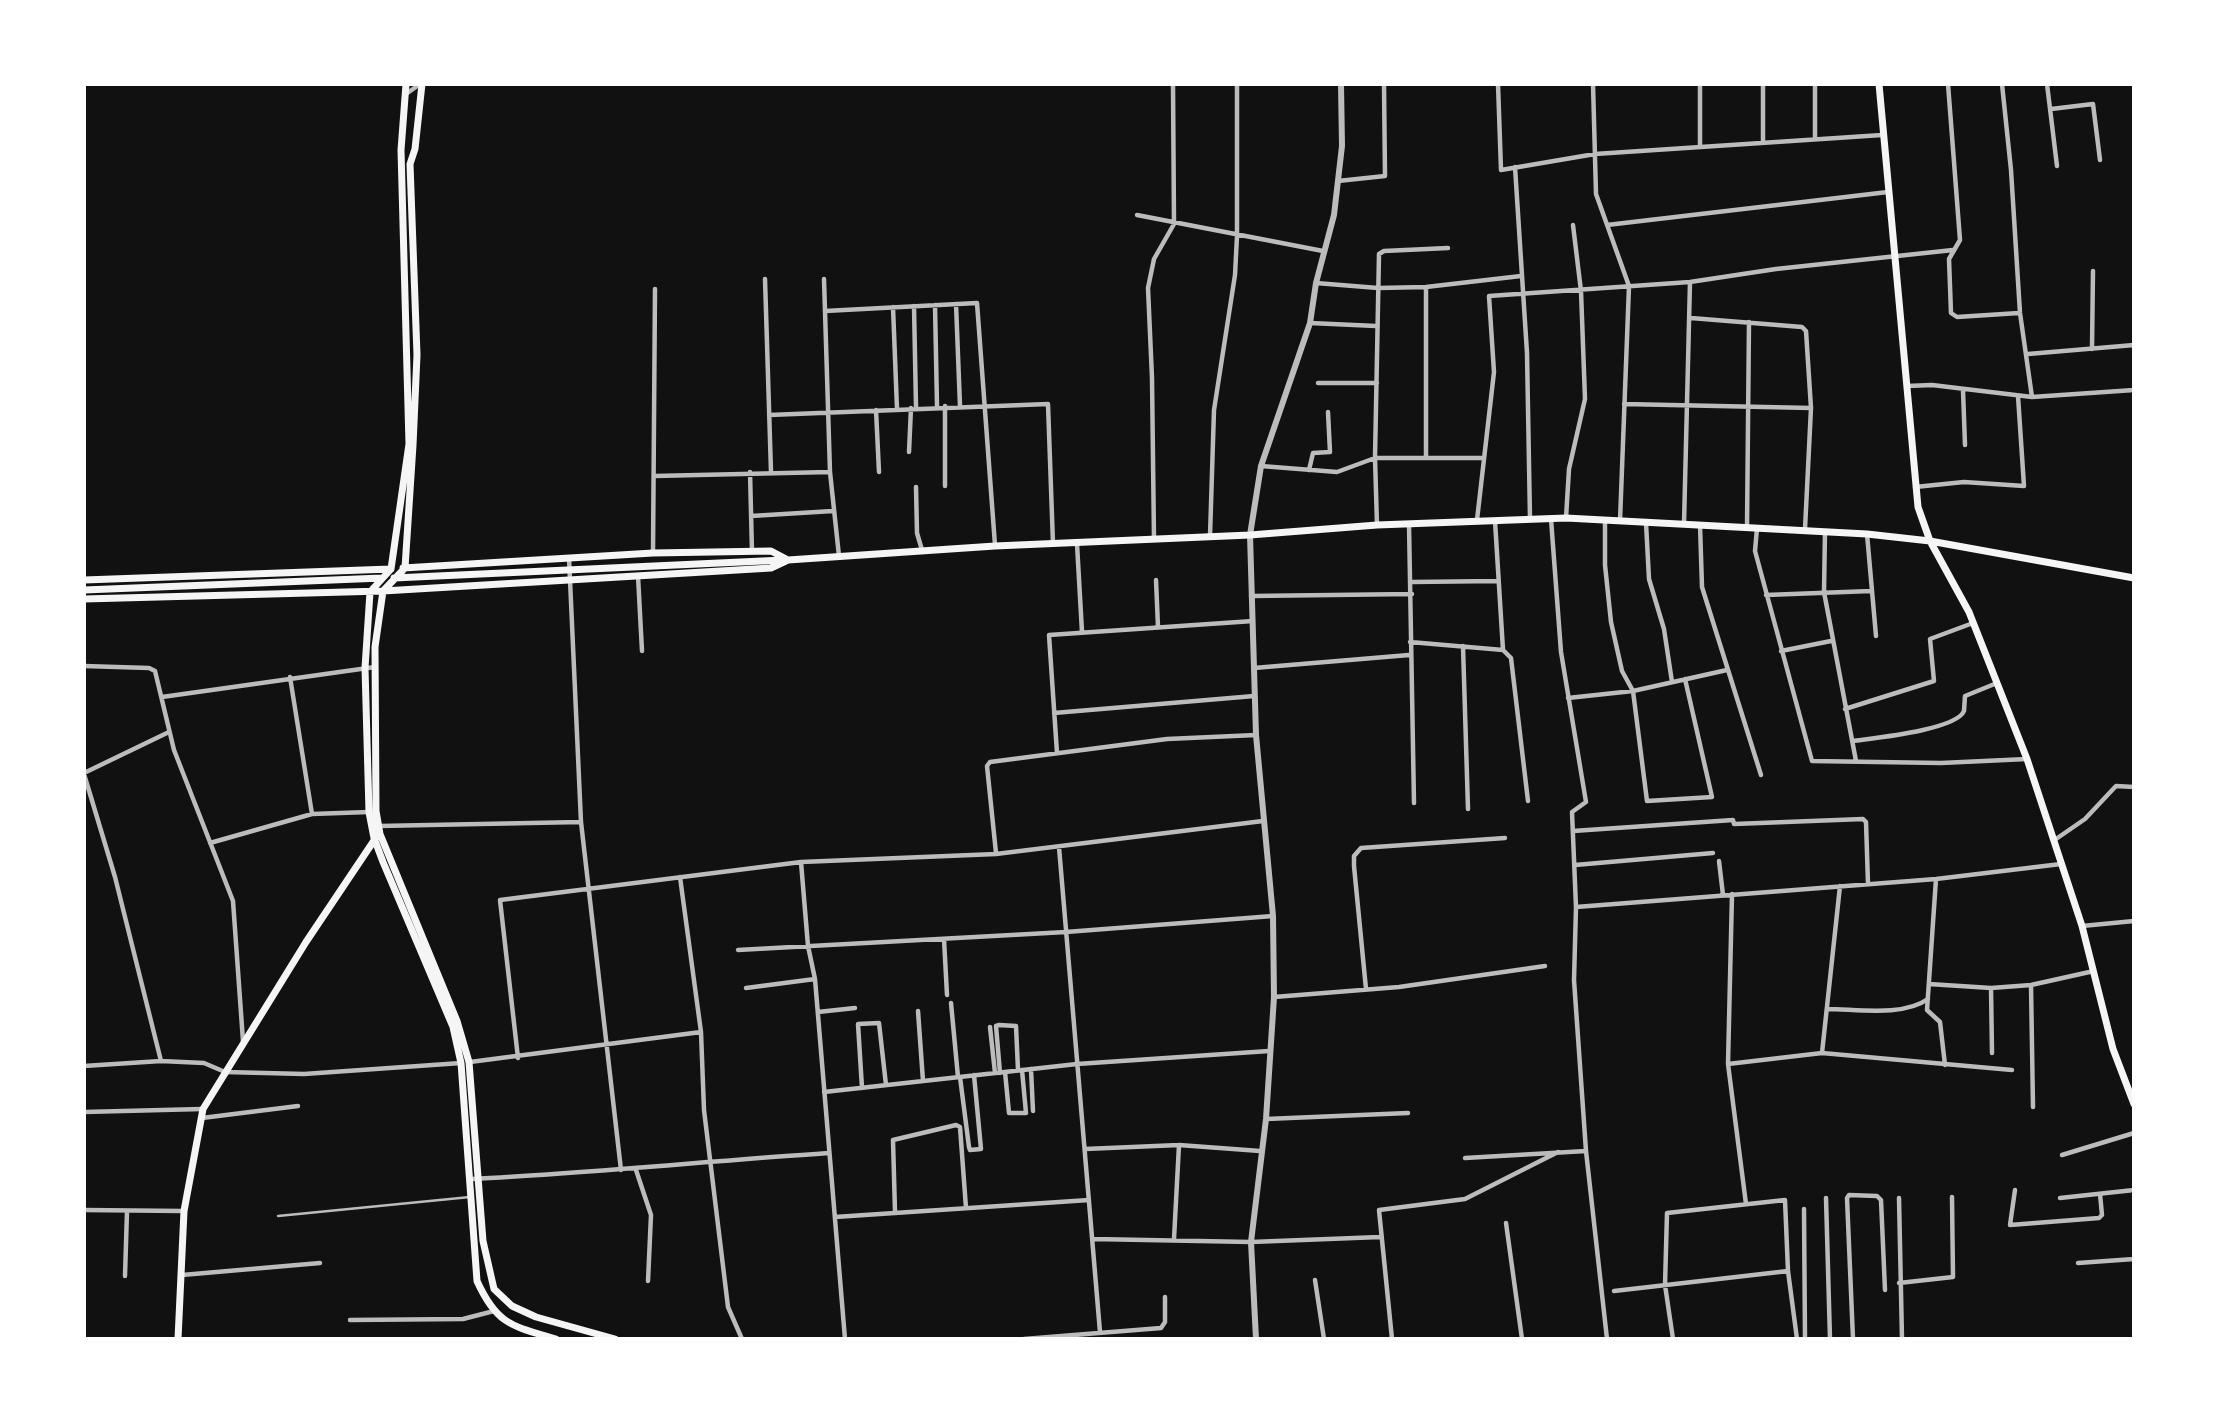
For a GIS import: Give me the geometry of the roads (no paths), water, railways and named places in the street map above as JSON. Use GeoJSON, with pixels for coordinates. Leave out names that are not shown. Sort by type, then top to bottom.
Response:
{"type":"FeatureCollection","features":[{"type":"Feature","properties":{"kind":"main road"},"geometry":{"type":"LineString","coordinates":[[406,84],[401,150],[409,444],[390,569],[370,592],[365,668],[372,811],[376,831],[453,1027],[462,1063],[483,1241],[494,1289],[512,1306],[536,1317],[615,1339]]}},
{"type":"Feature","properties":{"kind":"main road"},"geometry":{"type":"LineString","coordinates":[[372,811],[375,648],[383,591],[405,568],[417,355],[410,164],[415,149],[421,84]]}},
{"type":"Feature","properties":{"kind":"main road"},"geometry":{"type":"LineString","coordinates":[[1879,84],[1882,135],[1897,257],[1914,487],[1930,541],[1973,623],[2056,839],[2095,971],[2113,1049],[2134,1104]]}},
{"type":"Feature","properties":{"kind":"main road"},"geometry":{"type":"LineString","coordinates":[[84,590],[788,560],[995,546],[1250,535],[1409,523],[1530,519],[1700,524],[1867,534],[1930,541],[2134,578]]}},
{"type":"Feature","properties":{"kind":"main road"},"geometry":{"type":"LineString","coordinates":[[84,580],[390,569],[653,553],[771,551],[788,560]]}},
{"type":"Feature","properties":{"kind":"main road"},"geometry":{"type":"LineString","coordinates":[[84,600],[370,592],[771,568],[788,560]]}},
{"type":"Feature","properties":{"kind":"main road"},"geometry":{"type":"LineString","coordinates":[[178,1339],[184,1211],[203,1109],[376,831]]}},
{"type":"Feature","properties":{"kind":"main road"},"geometry":{"type":"LineString","coordinates":[[474,1179],[471,1197],[477,1281],[503,1321],[556,1339]]}},
{"type":"Feature","properties":{"kind":"street"},"geometry":{"type":"LineString","coordinates":[[406,94],[421,84]]}},
{"type":"Feature","properties":{"kind":"street"},"geometry":{"type":"LineString","coordinates":[[1154,540],[1153,378],[1148,288],[1154,260],[1174,224],[1173,84]]}},
{"type":"Feature","properties":{"kind":"street"},"geometry":{"type":"LineString","coordinates":[[1210,537],[1214,410],[1235,275],[1237,84]]}},
{"type":"Feature","properties":{"kind":"street"},"geometry":{"type":"LineString","coordinates":[[1256,1339],[1251,1242],[1266,1119],[1274,997],[1273,916],[1256,735],[1250,535],[1261,466],[1310,323],[1323,251],[1334,215],[1338,181],[1341,84]]}},
{"type":"Feature","properties":{"kind":"street"},"geometry":{"type":"LineString","coordinates":[[1338,181],[1385,176],[1384,84]]}},
{"type":"Feature","properties":{"kind":"street"},"geometry":{"type":"LineString","coordinates":[[1498,84],[1501,170],[1595,154],[1882,135]]}},
{"type":"Feature","properties":{"kind":"street"},"geometry":{"type":"LineString","coordinates":[[1593,84],[1596,194],[1629,286],[1620,521]]}},
{"type":"Feature","properties":{"kind":"street"},"geometry":{"type":"LineString","coordinates":[[1700,84],[1700,145]]}},
{"type":"Feature","properties":{"kind":"street"},"geometry":{"type":"LineString","coordinates":[[1763,84],[1763,143]]}},
{"type":"Feature","properties":{"kind":"street"},"geometry":{"type":"LineString","coordinates":[[1815,84],[1815,138]]}},
{"type":"Feature","properties":{"kind":"street"},"geometry":{"type":"LineString","coordinates":[[1948,84],[1960,240],[1949,259],[1952,316],[2020,313]]}},
{"type":"Feature","properties":{"kind":"street"},"geometry":{"type":"LineString","coordinates":[[2002,84],[2011,170],[2020,313],[2028,354],[2032,397]]}},
{"type":"Feature","properties":{"kind":"street"},"geometry":{"type":"LineString","coordinates":[[2047,84],[2057,166]]}},
{"type":"Feature","properties":{"kind":"street"},"geometry":{"type":"LineString","coordinates":[[2051,109],[2093,104],[2100,159]]}},
{"type":"Feature","properties":{"kind":"street"},"geometry":{"type":"LineString","coordinates":[[1515,167],[1530,432],[1530,519]]}},
{"type":"Feature","properties":{"kind":"street"},"geometry":{"type":"LineString","coordinates":[[1607,225],[1888,192]]}},
{"type":"Feature","properties":{"kind":"street"},"geometry":{"type":"LineString","coordinates":[[1137,215],[1323,251]]}},
{"type":"Feature","properties":{"kind":"street"},"geometry":{"type":"LineString","coordinates":[[1566,519],[1569,469],[1585,399],[1581,291],[1573,225]]}},
{"type":"Feature","properties":{"kind":"street"},"geometry":{"type":"LineString","coordinates":[[1377,525],[1375,458],[1379,254],[1384,251],[1448,248]]}},
{"type":"Feature","properties":{"kind":"street"},"geometry":{"type":"LineString","coordinates":[[1478,520],[1494,372],[1487,299],[1489,296],[1690,282],[1776,269],[1953,250]]}},
{"type":"Feature","properties":{"kind":"street"},"geometry":{"type":"LineString","coordinates":[[2092,349],[2093,271]]}},
{"type":"Feature","properties":{"kind":"street"},"geometry":{"type":"LineString","coordinates":[[1316,283],[1378,288],[1426,287],[1521,276]]}},
{"type":"Feature","properties":{"kind":"street"},"geometry":{"type":"LineString","coordinates":[[765,279],[771,472]]}},
{"type":"Feature","properties":{"kind":"street"},"geometry":{"type":"LineString","coordinates":[[824,279],[830,472],[839,556]]}},
{"type":"Feature","properties":{"kind":"street"},"geometry":{"type":"LineString","coordinates":[[1684,524],[1690,282]]}},
{"type":"Feature","properties":{"kind":"street"},"geometry":{"type":"LineString","coordinates":[[1426,287],[1426,458]]}},
{"type":"Feature","properties":{"kind":"street"},"geometry":{"type":"LineString","coordinates":[[653,553],[655,289]]}},
{"type":"Feature","properties":{"kind":"street"},"geometry":{"type":"LineString","coordinates":[[825,311],[977,303],[995,546]]}},
{"type":"Feature","properties":{"kind":"street"},"geometry":{"type":"LineString","coordinates":[[956,304],[960,406]]}},
{"type":"Feature","properties":{"kind":"street"},"geometry":{"type":"LineString","coordinates":[[935,305],[937,406]]}},
{"type":"Feature","properties":{"kind":"street"},"geometry":{"type":"LineString","coordinates":[[909,452],[914,408],[914,306]]}},
{"type":"Feature","properties":{"kind":"street"},"geometry":{"type":"LineString","coordinates":[[893,307],[897,409]]}},
{"type":"Feature","properties":{"kind":"street"},"geometry":{"type":"LineString","coordinates":[[1691,318],[1805,328],[1811,408],[1805,529]]}},
{"type":"Feature","properties":{"kind":"street"},"geometry":{"type":"LineString","coordinates":[[1747,527],[1749,322]]}},
{"type":"Feature","properties":{"kind":"street"},"geometry":{"type":"LineString","coordinates":[[1310,323],[1377,326]]}},
{"type":"Feature","properties":{"kind":"street"},"geometry":{"type":"LineString","coordinates":[[2028,354],[2134,345]]}},
{"type":"Feature","properties":{"kind":"street"},"geometry":{"type":"LineString","coordinates":[[1318,383],[1377,383]]}},
{"type":"Feature","properties":{"kind":"street"},"geometry":{"type":"LineString","coordinates":[[1907,386],[1932,385],[2032,397],[2134,390]]}},
{"type":"Feature","properties":{"kind":"street"},"geometry":{"type":"LineString","coordinates":[[1963,390],[1965,445]]}},
{"type":"Feature","properties":{"kind":"street"},"geometry":{"type":"LineString","coordinates":[[1914,487],[1964,482],[2024,486],[2018,396]]}},
{"type":"Feature","properties":{"kind":"street"},"geometry":{"type":"LineString","coordinates":[[769,415],[937,406],[1047,404],[1053,545]]}},
{"type":"Feature","properties":{"kind":"street"},"geometry":{"type":"LineString","coordinates":[[1625,404],[1811,408]]}},
{"type":"Feature","properties":{"kind":"street"},"geometry":{"type":"LineString","coordinates":[[945,406],[946,486]]}},
{"type":"Feature","properties":{"kind":"street"},"geometry":{"type":"LineString","coordinates":[[876,411],[879,472]]}},
{"type":"Feature","properties":{"kind":"street"},"geometry":{"type":"LineString","coordinates":[[1309,470],[1314,453],[1330,452],[1328,412]]}},
{"type":"Feature","properties":{"kind":"street"},"geometry":{"type":"LineString","coordinates":[[1261,466],[1337,472],[1375,458],[1484,458]]}},
{"type":"Feature","properties":{"kind":"street"},"geometry":{"type":"LineString","coordinates":[[750,472],[752,552]]}},
{"type":"Feature","properties":{"kind":"street"},"geometry":{"type":"LineString","coordinates":[[654,476],[830,472]]}},
{"type":"Feature","properties":{"kind":"street"},"geometry":{"type":"LineString","coordinates":[[916,487],[917,533],[922,551]]}},
{"type":"Feature","properties":{"kind":"street"},"geometry":{"type":"LineString","coordinates":[[751,516],[833,511]]}},
{"type":"Feature","properties":{"kind":"street"},"geometry":{"type":"LineString","coordinates":[[1551,519],[1556,600],[1568,698],[1584,771],[1586,802],[1572,810],[1576,907],[1574,980],[1586,1151],[1607,1339]]}},
{"type":"Feature","properties":{"kind":"street"},"geometry":{"type":"LineString","coordinates":[[1495,520],[1503,650]]}},
{"type":"Feature","properties":{"kind":"street"},"geometry":{"type":"LineString","coordinates":[[1605,520],[1605,565],[1611,622],[1622,671],[1633,691],[1647,801],[1712,797],[1685,679]]}},
{"type":"Feature","properties":{"kind":"street"},"geometry":{"type":"LineString","coordinates":[[1409,523],[1412,582],[1409,655],[1414,803]]}},
{"type":"Feature","properties":{"kind":"street"},"geometry":{"type":"LineString","coordinates":[[1646,523],[1649,579],[1664,629],[1672,682]]}},
{"type":"Feature","properties":{"kind":"street"},"geometry":{"type":"LineString","coordinates":[[1700,524],[1702,587],[1761,775]]}},
{"type":"Feature","properties":{"kind":"street"},"geometry":{"type":"LineString","coordinates":[[1757,528],[1755,551],[1812,761],[1941,763],[2027,759]]}},
{"type":"Feature","properties":{"kind":"street"},"geometry":{"type":"LineString","coordinates":[[1825,531],[1824,592],[1831,641],[1856,761]]}},
{"type":"Feature","properties":{"kind":"street"},"geometry":{"type":"LineString","coordinates":[[1867,534],[1877,636]]}},
{"type":"Feature","properties":{"kind":"street"},"geometry":{"type":"LineString","coordinates":[[1077,544],[1082,632]]}},
{"type":"Feature","properties":{"kind":"street"},"geometry":{"type":"LineString","coordinates":[[569,558],[581,822],[621,1170]]}},
{"type":"Feature","properties":{"kind":"street"},"geometry":{"type":"LineString","coordinates":[[638,575],[642,651]]}},
{"type":"Feature","properties":{"kind":"street"},"geometry":{"type":"LineString","coordinates":[[1156,580],[1158,627]]}},
{"type":"Feature","properties":{"kind":"street"},"geometry":{"type":"LineString","coordinates":[[1412,582],[1499,581]]}},
{"type":"Feature","properties":{"kind":"street"},"geometry":{"type":"LineString","coordinates":[[1766,595],[1871,591]]}},
{"type":"Feature","properties":{"kind":"street"},"geometry":{"type":"LineString","coordinates":[[1251,596],[1412,594]]}},
{"type":"Feature","properties":{"kind":"street"},"geometry":{"type":"LineString","coordinates":[[1057,752],[1048,638],[1052,634],[1252,621]]}},
{"type":"Feature","properties":{"kind":"street"},"geometry":{"type":"LineString","coordinates":[[1845,709],[1934,681],[1930,639],[1973,623]]}},
{"type":"Feature","properties":{"kind":"street"},"geometry":{"type":"LineString","coordinates":[[1781,651],[1831,641]]}},
{"type":"Feature","properties":{"kind":"street"},"geometry":{"type":"LineString","coordinates":[[1410,642],[1503,650],[1511,658],[1528,801]]}},
{"type":"Feature","properties":{"kind":"street"},"geometry":{"type":"LineString","coordinates":[[1463,646],[1468,808]]}},
{"type":"Feature","properties":{"kind":"street"},"geometry":{"type":"LineString","coordinates":[[1254,668],[1409,655]]}},
{"type":"Feature","properties":{"kind":"street"},"geometry":{"type":"LineString","coordinates":[[84,666],[149,668],[155,671],[169,732],[233,901],[243,1042]]}},
{"type":"Feature","properties":{"kind":"street"},"geometry":{"type":"LineString","coordinates":[[162,697],[376,667]]}},
{"type":"Feature","properties":{"kind":"street"},"geometry":{"type":"LineString","coordinates":[[1568,698],[1633,691],[1727,670]]}},
{"type":"Feature","properties":{"kind":"street"},"geometry":{"type":"LineString","coordinates":[[290,677],[312,814]]}},
{"type":"Feature","properties":{"kind":"street"},"geometry":{"type":"LineString","coordinates":[[1853,741],[1904,734],[1956,721],[1964,711],[1965,696],[1997,683]]}},
{"type":"Feature","properties":{"kind":"street"},"geometry":{"type":"LineString","coordinates":[[1054,713],[1255,696]]}},
{"type":"Feature","properties":{"kind":"street"},"geometry":{"type":"LineString","coordinates":[[161,1061],[115,877],[84,773],[169,732]]}},
{"type":"Feature","properties":{"kind":"street"},"geometry":{"type":"LineString","coordinates":[[996,853],[988,764],[1057,752],[1167,739],[1256,735]]}},
{"type":"Feature","properties":{"kind":"street"},"geometry":{"type":"LineString","coordinates":[[2056,839],[2085,819],[2116,786],[2134,787]]}},
{"type":"Feature","properties":{"kind":"street"},"geometry":{"type":"LineString","coordinates":[[210,843],[312,814],[372,811]]}},
{"type":"Feature","properties":{"kind":"street"},"geometry":{"type":"LineString","coordinates":[[1573,831],[1732,820],[1734,824],[1863,820],[1868,884]]}},
{"type":"Feature","properties":{"kind":"street"},"geometry":{"type":"LineString","coordinates":[[518,1058],[499,900],[801,862],[996,853],[1263,821]]}},
{"type":"Feature","properties":{"kind":"street"},"geometry":{"type":"LineString","coordinates":[[376,831],[581,822]]}},
{"type":"Feature","properties":{"kind":"street"},"geometry":{"type":"LineString","coordinates":[[1366,989],[1354,866],[1354,856],[1361,848],[1505,838]]}},
{"type":"Feature","properties":{"kind":"street"},"geometry":{"type":"LineString","coordinates":[[1059,847],[1100,1332]]}},
{"type":"Feature","properties":{"kind":"street"},"geometry":{"type":"LineString","coordinates":[[1574,865],[1713,853]]}},
{"type":"Feature","properties":{"kind":"street"},"geometry":{"type":"LineString","coordinates":[[1719,861],[1723,895]]}},
{"type":"Feature","properties":{"kind":"street"},"geometry":{"type":"LineString","coordinates":[[801,862],[808,946],[815,979],[845,1339]]}},
{"type":"Feature","properties":{"kind":"street"},"geometry":{"type":"LineString","coordinates":[[1576,907],[1936,879],[2062,864]]}},
{"type":"Feature","properties":{"kind":"street"},"geometry":{"type":"LineString","coordinates":[[680,877],[701,1032],[710,1161],[729,1307],[742,1339]]}},
{"type":"Feature","properties":{"kind":"street"},"geometry":{"type":"LineString","coordinates":[[1936,879],[1927,1010],[1940,1021],[1945,1065]]}},
{"type":"Feature","properties":{"kind":"street"},"geometry":{"type":"LineString","coordinates":[[1822,1053],[1840,886]]}},
{"type":"Feature","properties":{"kind":"street"},"geometry":{"type":"LineString","coordinates":[[1732,894],[1728,1064],[1746,1204]]}},
{"type":"Feature","properties":{"kind":"street"},"geometry":{"type":"LineString","coordinates":[[738,950],[1066,932],[1273,916]]}},
{"type":"Feature","properties":{"kind":"street"},"geometry":{"type":"LineString","coordinates":[[2082,926],[2134,921]]}},
{"type":"Feature","properties":{"kind":"street"},"geometry":{"type":"LineString","coordinates":[[944,939],[947,995]]}},
{"type":"Feature","properties":{"kind":"street"},"geometry":{"type":"LineString","coordinates":[[1274,997],[1366,989],[1545,965]]}},
{"type":"Feature","properties":{"kind":"street"},"geometry":{"type":"LineString","coordinates":[[1929,984],[1991,988],[2031,985],[2095,971]]}},
{"type":"Feature","properties":{"kind":"street"},"geometry":{"type":"LineString","coordinates":[[747,988],[815,979]]}},
{"type":"Feature","properties":{"kind":"street"},"geometry":{"type":"LineString","coordinates":[[2031,985],[2033,1107]]}},
{"type":"Feature","properties":{"kind":"street"},"geometry":{"type":"LineString","coordinates":[[1991,988],[1992,1053]]}},
{"type":"Feature","properties":{"kind":"street"},"geometry":{"type":"LineString","coordinates":[[1827,1009],[1890,1009],[1916,1006],[1928,998]]}},
{"type":"Feature","properties":{"kind":"street"},"geometry":{"type":"LineString","coordinates":[[951,1003],[970,1150],[981,1149],[974,1075]]}},
{"type":"Feature","properties":{"kind":"street"},"geometry":{"type":"LineString","coordinates":[[818,1012],[855,1008]]}},
{"type":"Feature","properties":{"kind":"street"},"geometry":{"type":"LineString","coordinates":[[918,1011],[923,1081]]}},
{"type":"Feature","properties":{"kind":"street"},"geometry":{"type":"LineString","coordinates":[[862,1088],[858,1024],[880,1023],[886,1085]]}},
{"type":"Feature","properties":{"kind":"street"},"geometry":{"type":"LineString","coordinates":[[990,1027],[1000,1073],[1009,1113],[1027,1110],[1016,1026],[996,1026],[1000,1073]]}},
{"type":"Feature","properties":{"kind":"street"},"geometry":{"type":"LineString","coordinates":[[84,1066],[161,1061],[204,1063],[225,1072],[304,1074],[518,1058],[701,1032]]}},
{"type":"Feature","properties":{"kind":"street"},"geometry":{"type":"LineString","coordinates":[[824,1092],[1077,1064],[1269,1051]]}},
{"type":"Feature","properties":{"kind":"street"},"geometry":{"type":"LineString","coordinates":[[1728,1064],[1822,1053],[2012,1070]]}},
{"type":"Feature","properties":{"kind":"street"},"geometry":{"type":"LineString","coordinates":[[1031,1069],[1033,1111]]}},
{"type":"Feature","properties":{"kind":"street"},"geometry":{"type":"LineString","coordinates":[[201,1118],[298,1106]]}},
{"type":"Feature","properties":{"kind":"street"},"geometry":{"type":"LineString","coordinates":[[84,1112],[203,1109]]}},
{"type":"Feature","properties":{"kind":"street"},"geometry":{"type":"LineString","coordinates":[[1266,1119],[1408,1113]]}},
{"type":"Feature","properties":{"kind":"street"},"geometry":{"type":"LineString","coordinates":[[895,1213],[893,1140],[956,1125],[960,1127],[966,1208]]}},
{"type":"Feature","properties":{"kind":"street"},"geometry":{"type":"LineString","coordinates":[[2062,1154],[2134,1133]]}},
{"type":"Feature","properties":{"kind":"street"},"geometry":{"type":"LineString","coordinates":[[1085,1149],[1179,1145],[1261,1151]]}},
{"type":"Feature","properties":{"kind":"street"},"geometry":{"type":"LineString","coordinates":[[1174,1239],[1179,1145]]}},
{"type":"Feature","properties":{"kind":"street"},"geometry":{"type":"LineString","coordinates":[[1465,1158],[1586,1151]]}},
{"type":"Feature","properties":{"kind":"street"},"geometry":{"type":"LineString","coordinates":[[1392,1339],[1378,1210],[1465,1199],[1558,1152]]}},
{"type":"Feature","properties":{"kind":"street"},"geometry":{"type":"LineString","coordinates":[[474,1179],[636,1170],[710,1161],[829,1153]]}},
{"type":"Feature","properties":{"kind":"street"},"geometry":{"type":"LineString","coordinates":[[636,1170],[652,1215],[648,1281]]}},
{"type":"Feature","properties":{"kind":"street"},"geometry":{"type":"LineString","coordinates":[[2060,1198],[2134,1190]]}},
{"type":"Feature","properties":{"kind":"street"},"geometry":{"type":"LineString","coordinates":[[2015,1191],[2010,1225],[2099,1218],[2102,1215],[2100,1194]]}},
{"type":"Feature","properties":{"kind":"street"},"geometry":{"type":"LineString","coordinates":[[1853,1339],[1849,1195],[1877,1196],[1881,1200],[1885,1290]]}},
{"type":"Feature","properties":{"kind":"street"},"geometry":{"type":"LineString","coordinates":[[1899,1283],[1953,1277],[1952,1197]]}},
{"type":"Feature","properties":{"kind":"street"},"geometry":{"type":"LineString","coordinates":[[1899,1198],[1902,1339]]}},
{"type":"Feature","properties":{"kind":"street"},"geometry":{"type":"LineString","coordinates":[[1826,1199],[1830,1339]]}},
{"type":"Feature","properties":{"kind":"street"},"geometry":{"type":"LineString","coordinates":[[835,1217],[1089,1200]]}},
{"type":"Feature","properties":{"kind":"street"},"geometry":{"type":"LineString","coordinates":[[1673,1339],[1665,1285],[1667,1213],[1785,1200],[1788,1271],[1797,1339]]}},
{"type":"Feature","properties":{"kind":"street"},"geometry":{"type":"LineString","coordinates":[[1804,1209],[1805,1339]]}},
{"type":"Feature","properties":{"kind":"street"},"geometry":{"type":"LineString","coordinates":[[84,1210],[184,1211]]}},
{"type":"Feature","properties":{"kind":"street"},"geometry":{"type":"LineString","coordinates":[[125,1276],[127,1211]]}},
{"type":"Feature","properties":{"kind":"street"},"geometry":{"type":"LineString","coordinates":[[1506,1223],[1522,1339]]}},
{"type":"Feature","properties":{"kind":"street"},"geometry":{"type":"LineString","coordinates":[[1093,1239],[1251,1242],[1380,1237]]}},
{"type":"Feature","properties":{"kind":"street"},"geometry":{"type":"LineString","coordinates":[[2078,1263],[2134,1259]]}},
{"type":"Feature","properties":{"kind":"street"},"geometry":{"type":"LineString","coordinates":[[182,1275],[320,1263]]}},
{"type":"Feature","properties":{"kind":"street"},"geometry":{"type":"LineString","coordinates":[[1614,1292],[1788,1271]]}},
{"type":"Feature","properties":{"kind":"street"},"geometry":{"type":"LineString","coordinates":[[1315,1280],[1324,1339]]}},
{"type":"Feature","properties":{"kind":"street"},"geometry":{"type":"LineString","coordinates":[[1024,1339],[1161,1328],[1165,1322],[1165,1297]]}},
{"type":"Feature","properties":{"kind":"street"},"geometry":{"type":"LineString","coordinates":[[350,1320],[463,1319],[494,1311]]}},
{"type":"Feature","properties":{"kind":"lane"},"geometry":{"type":"LineString","coordinates":[[278,1216],[471,1197]]}}]}
